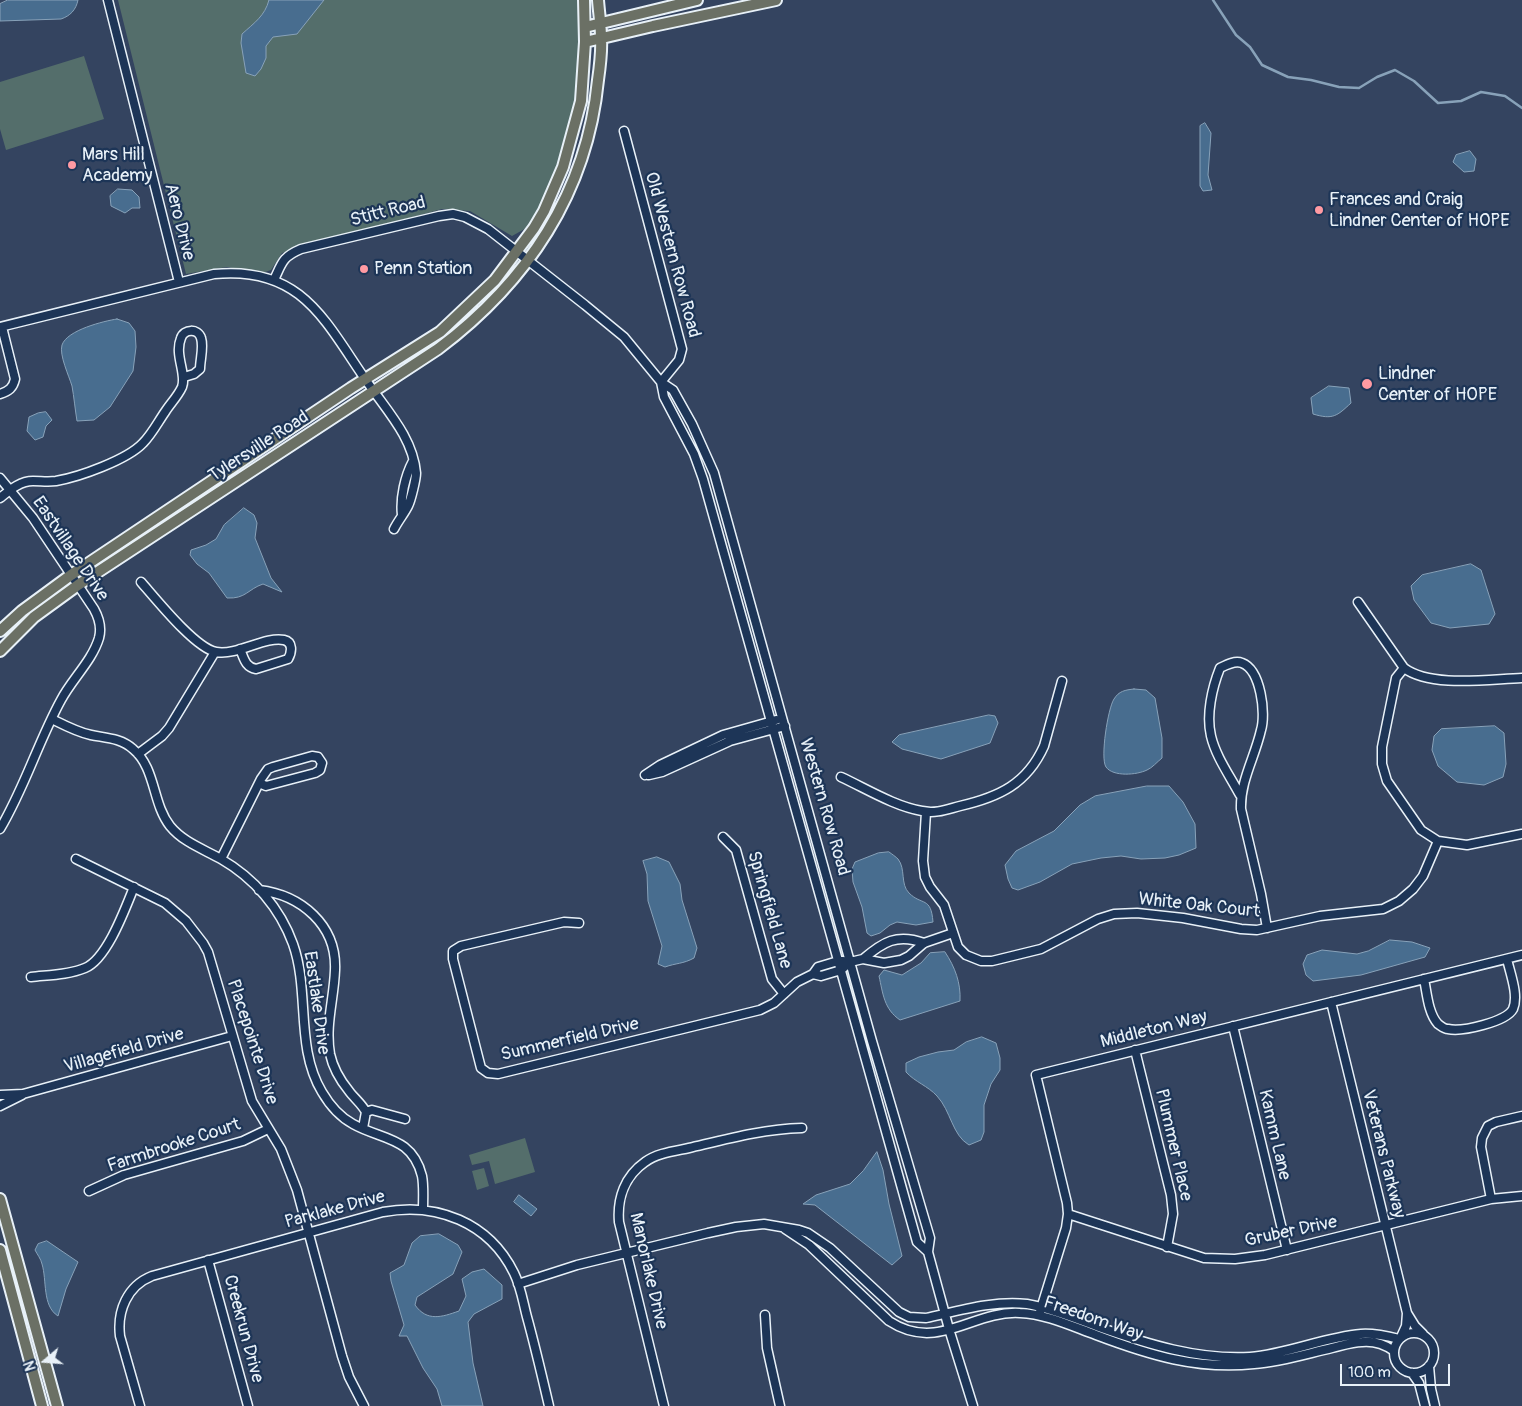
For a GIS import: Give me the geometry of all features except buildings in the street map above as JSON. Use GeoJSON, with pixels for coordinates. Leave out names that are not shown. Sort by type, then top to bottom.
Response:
{"type":"FeatureCollection","features":[{"type":"Feature","properties":{"kind":"main road"},"geometry":{"type":"LineString","coordinates":[[516,251],[544,211],[563,167],[581,101],[586,42],[584,0]]}},
{"type":"Feature","properties":{"kind":"main road"},"geometry":{"type":"LineString","coordinates":[[529,262],[548,232],[579,170],[590,133],[597,96],[601,38],[598,0]]}},
{"type":"Feature","properties":{"kind":"main road"},"geometry":{"type":"LineString","coordinates":[[585,27],[697,0]]}},
{"type":"Feature","properties":{"kind":"main road"},"geometry":{"type":"LineString","coordinates":[[586,42],[776,0]]}},
{"type":"Feature","properties":{"kind":"main road","name":"Tylersville Road"},"geometry":{"type":"LineString","coordinates":[[0,631],[22,611],[71,575],[365,379],[440,332],[495,280],[516,251]]}},
{"type":"Feature","properties":{"kind":"main road","name":"Tylersville Road"},"geometry":{"type":"LineString","coordinates":[[0,651],[34,617],[78,585],[374,392],[464,330],[512,282],[529,262]]}},
{"type":"Feature","properties":{"kind":"main road"},"geometry":{"type":"LineString","coordinates":[[0,1199],[57,1406]]}},
{"type":"Feature","properties":{"kind":"main road"},"geometry":{"type":"LineString","coordinates":[[0,1250],[42,1406]]}},
{"type":"Feature","properties":{"kind":"street","name":"Aero Drive"},"geometry":{"type":"LineString","coordinates":[[108,0],[179,282],[214,274],[255,275],[274,280],[300,296],[320,314],[336,334],[407,441],[416,474],[408,506],[394,529]]}},
{"type":"Feature","properties":{"kind":"street","name":"Old Western Row Road"},"geometry":{"type":"LineString","coordinates":[[624,131],[682,349],[679,360],[661,382]]}},
{"type":"Feature","properties":{"kind":"street","name":"Stitt Road"},"geometry":{"type":"LineString","coordinates":[[274,280],[282,262],[289,254],[301,249],[453,214],[476,222],[488,229],[516,251]]}},
{"type":"Feature","properties":{"kind":"street","name":"Western Row Road"},"geometry":{"type":"LineString","coordinates":[[516,251],[624,337],[661,382],[673,390],[696,432],[714,472],[850,962],[930,1238],[928,1252],[948,1314],[949,1329],[971,1405]]}},
{"type":"Feature","properties":{"kind":"street"},"geometry":{"type":"LineString","coordinates":[[0,394],[9,390],[14,385],[15,379],[1,327],[179,282]]}},
{"type":"Feature","properties":{"kind":"street"},"geometry":{"type":"LineString","coordinates":[[0,498],[10,490],[26,482],[59,480],[112,463],[131,453],[144,442],[180,392],[184,377],[179,361],[180,339],[183,334],[193,331],[198,333],[201,338],[200,369],[194,374],[184,377]]}},
{"type":"Feature","properties":{"kind":"street","name":"Western Row Road"},"geometry":{"type":"LineString","coordinates":[[661,382],[664,397],[694,454],[703,479],[918,1242],[928,1252]]}},
{"type":"Feature","properties":{"kind":"street","name":"Eastvillage Drive"},"geometry":{"type":"LineString","coordinates":[[0,478],[34,518],[78,585],[98,617],[100,633],[95,647],[60,700],[21,789],[0,829]]}},
{"type":"Feature","properties":{"kind":"street"},"geometry":{"type":"LineString","coordinates":[[141,582],[199,643],[215,652],[240,649],[274,640],[285,640],[292,648],[288,659],[256,669],[251,668],[246,663],[240,649]]}},
{"type":"Feature","properties":{"kind":"street"},"geometry":{"type":"LineString","coordinates":[[1358,602],[1404,668],[1412,674],[1425,678],[1444,680],[1522,678]]}},
{"type":"Feature","properties":{"kind":"street"},"geometry":{"type":"LineString","coordinates":[[138,754],[162,736],[169,728],[215,652]]}},
{"type":"Feature","properties":{"kind":"street"},"geometry":{"type":"LineString","coordinates":[[1240,795],[1219,757],[1211,736],[1210,720],[1214,684],[1220,668],[1230,663],[1241,663],[1251,670],[1262,699],[1262,729],[1240,795],[1241,809],[1267,928]]}},
{"type":"Feature","properties":{"kind":"street"},"geometry":{"type":"LineString","coordinates":[[1404,668],[1396,678],[1382,747],[1382,764],[1387,781],[1422,830],[1438,841],[1473,845],[1522,834]]}},
{"type":"Feature","properties":{"kind":"street"},"geometry":{"type":"LineString","coordinates":[[841,777],[898,803],[926,812],[947,810],[1000,794],[1026,774],[1040,756],[1062,681]]}},
{"type":"Feature","properties":{"kind":"street","name":"Eastlake Drive"},"geometry":{"type":"LineString","coordinates":[[52,719],[90,734],[117,740],[128,745],[138,754],[149,771],[160,808],[171,827],[187,841],[236,869],[259,890],[280,919],[298,960],[306,1049],[321,1090],[337,1112],[354,1125],[396,1141],[413,1156],[419,1166],[422,1177],[423,1210]]}},
{"type":"Feature","properties":{"kind":"street"},"geometry":{"type":"LineString","coordinates":[[772,725],[730,741],[662,772],[645,775],[660,765],[724,735],[784,722]]}},
{"type":"Feature","properties":{"kind":"street"},"geometry":{"type":"LineString","coordinates":[[221,859],[259,783],[268,770],[273,766],[312,756],[318,757],[322,762],[320,770],[315,773],[266,786],[259,783]]}},
{"type":"Feature","properties":{"kind":"street","name":"White Oak Court"},"geometry":{"type":"LineString","coordinates":[[926,812],[923,861],[924,872],[930,887],[944,905],[953,933],[962,951],[976,960],[987,962],[1041,949],[1098,919],[1114,914],[1138,913],[1183,918],[1241,929],[1257,930],[1320,916],[1383,909],[1399,901],[1423,876],[1438,841]]}},
{"type":"Feature","properties":{"kind":"street","name":"Springfield Lane"},"geometry":{"type":"LineString","coordinates":[[723,837],[736,850],[772,978],[784,994]]}},
{"type":"Feature","properties":{"kind":"street","name":"Placepointe Drive"},"geometry":{"type":"LineString","coordinates":[[76,859],[134,887],[174,910],[190,925],[208,952],[252,1102],[288,1164],[309,1232],[342,1356],[349,1377],[364,1406]]}},
{"type":"Feature","properties":{"kind":"street"},"geometry":{"type":"LineString","coordinates":[[31,976],[76,972],[95,962],[105,948],[134,887]]}},
{"type":"Feature","properties":{"kind":"street"},"geometry":{"type":"LineString","coordinates":[[259,890],[276,892],[300,904],[317,918],[329,936],[334,952],[335,968],[328,1028],[331,1056],[336,1072],[342,1082],[366,1112]]}},
{"type":"Feature","properties":{"kind":"street","name":"Summerfield Drive"},"geometry":{"type":"LineString","coordinates":[[579,923],[564,922],[461,946],[453,950],[452,959],[481,1068],[488,1073],[498,1074],[760,1010],[774,1003],[797,982],[813,974],[818,967],[838,961],[850,962]]}},
{"type":"Feature","properties":{"kind":"street"},"geometry":{"type":"LineString","coordinates":[[841,970],[850,962],[863,959],[884,962],[901,960],[909,956],[924,942],[953,933]]}},
{"type":"Feature","properties":{"kind":"street"},"geometry":{"type":"LineString","coordinates":[[863,959],[892,940],[909,938],[924,942]]}},
{"type":"Feature","properties":{"kind":"street","name":"Middleton Way"},"geometry":{"type":"LineString","coordinates":[[1039,1311],[1066,1228],[1068,1214],[1036,1075],[1522,956]]}},
{"type":"Feature","properties":{"kind":"street"},"geometry":{"type":"LineString","coordinates":[[1424,979],[1432,1014],[1438,1023],[1445,1029],[1464,1029],[1500,1020],[1509,1015],[1515,1001],[1507,959]]}},
{"type":"Feature","properties":{"kind":"street","name":"Summerfield Drive"},"geometry":{"type":"LineString","coordinates":[[813,974],[821,976],[841,970]]}},
{"type":"Feature","properties":{"kind":"street","name":"Veterans Parkway"},"geometry":{"type":"LineString","coordinates":[[1331,1002],[1408,1313],[1415,1326],[1423,1334]]}},
{"type":"Feature","properties":{"kind":"street","name":"Kamm Lane"},"geometry":{"type":"LineString","coordinates":[[1233,1026],[1287,1250]]}},
{"type":"Feature","properties":{"kind":"street","name":"Villagefield Drive"},"geometry":{"type":"LineString","coordinates":[[0,1096],[23,1094],[232,1036]]}},
{"type":"Feature","properties":{"kind":"street","name":"Plummer Place"},"geometry":{"type":"LineString","coordinates":[[1135,1050],[1171,1195],[1172,1214],[1167,1247]]}},
{"type":"Feature","properties":{"kind":"street","name":"Villagefield Drive"},"geometry":{"type":"LineString","coordinates":[[0,1106],[23,1094]]}},
{"type":"Feature","properties":{"kind":"street"},"geometry":{"type":"LineString","coordinates":[[366,1112],[372,1110],[405,1119]]}},
{"type":"Feature","properties":{"kind":"street"},"geometry":{"type":"LineString","coordinates":[[362,1128],[366,1112]]}},
{"type":"Feature","properties":{"kind":"street"},"geometry":{"type":"LineString","coordinates":[[1491,1199],[1481,1147],[1482,1138],[1488,1126],[1522,1116]]}},
{"type":"Feature","properties":{"kind":"street","name":"Manorlake Drive"},"geometry":{"type":"LineString","coordinates":[[664,1406],[619,1222],[619,1205],[626,1183],[645,1162],[666,1154],[746,1134],[774,1129],[802,1128]]}},
{"type":"Feature","properties":{"kind":"street","name":"Farmbrooke Court"},"geometry":{"type":"LineString","coordinates":[[89,1191],[124,1175],[243,1141],[268,1129]]}},
{"type":"Feature","properties":{"kind":"street","name":"Gruber Drive"},"geometry":{"type":"LineString","coordinates":[[1068,1214],[1204,1258],[1249,1258],[1491,1199],[1522,1196]]}},
{"type":"Feature","properties":{"kind":"street","name":"Parklake Drive"},"geometry":{"type":"LineString","coordinates":[[140,1406],[120,1336],[119,1319],[124,1303],[133,1289],[147,1278],[382,1212],[399,1209],[423,1210],[452,1216],[488,1238],[499,1250],[509,1264],[518,1284],[549,1406]]}},
{"type":"Feature","properties":{"kind":"street","name":"Freedom Way"},"geometry":{"type":"LineString","coordinates":[[518,1284],[550,1273],[627,1253],[736,1227],[764,1224],[799,1230],[817,1238],[890,1305],[904,1315],[920,1318],[1002,1304],[1026,1304],[1140,1352],[1188,1364],[1228,1366],[1275,1362],[1362,1342],[1378,1343],[1394,1351]]}},
{"type":"Feature","properties":{"kind":"street","name":"Freedom Way"},"geometry":{"type":"LineString","coordinates":[[781,1226],[809,1245],[889,1321],[899,1327],[920,1334],[931,1334],[1009,1313],[1052,1310],[1164,1348],[1228,1357],[1279,1353],[1345,1336],[1364,1334],[1400,1338]]}},
{"type":"Feature","properties":{"kind":"street","name":"Creekrun Drive"},"geometry":{"type":"LineString","coordinates":[[208,1260],[248,1406]]}},
{"type":"Feature","properties":{"kind":"street"},"geometry":{"type":"LineString","coordinates":[[1400,1338],[1411,1332],[1423,1334],[1432,1342],[1434,1348],[1433,1361],[1430,1366],[1424,1370],[1412,1373],[1406,1372],[1399,1367],[1394,1357],[1394,1351],[1400,1338],[1406,1326],[1408,1313]]}},
{"type":"Feature","properties":{"kind":"street"},"geometry":{"type":"LineString","coordinates":[[765,1315],[767,1348],[780,1406]]}},
{"type":"Feature","properties":{"kind":"street"},"geometry":{"type":"LineString","coordinates":[[1228,1357],[1228,1366]]}},
{"type":"Feature","properties":{"kind":"street"},"geometry":{"type":"LineString","coordinates":[[1430,1366],[1430,1389],[1435,1406]]}},
{"type":"Feature","properties":{"kind":"street"},"geometry":{"type":"LineString","coordinates":[[1412,1373],[1419,1383],[1425,1406]]}},
{"type":"Feature","properties":{"kind":"green space"},"geometry":{"type":"Polygon","coordinates":[[[118,0],[578,0],[581,30],[578,89],[559,167],[530,226],[512,236],[470,211],[442,209],[282,253],[271,270],[262,273],[227,267],[186,274],[118,0]]]}},
{"type":"Feature","properties":{"kind":"green space"},"geometry":{"type":"Polygon","coordinates":[[[84,56],[104,119],[6,150],[0,129],[0,82],[84,56]]]}},
{"type":"Feature","properties":{"kind":"green space"},"geometry":{"type":"Polygon","coordinates":[[[525,1138],[535,1172],[495,1184],[489,1161],[472,1165],[469,1155],[525,1138]]]}},
{"type":"Feature","properties":{"kind":"green space"},"geometry":{"type":"Polygon","coordinates":[[[484,1168],[489,1186],[477,1190],[472,1171],[484,1168]]]}},
{"type":"Feature","properties":{"kind":"water"},"geometry":{"type":"Polygon","coordinates":[[[8,0],[78,0],[72,12],[61,19],[0,21],[0,4],[8,0]]]}},
{"type":"Feature","properties":{"kind":"water"},"geometry":{"type":"Polygon","coordinates":[[[269,0],[324,0],[297,34],[273,37],[266,46],[266,58],[255,76],[246,73],[241,43],[242,34],[262,15],[269,0]]]}},
{"type":"Feature","properties":{"kind":"water"},"geometry":{"type":"Polygon","coordinates":[[[1205,123],[1211,133],[1208,175],[1212,190],[1203,191],[1200,186],[1200,126],[1205,123]]]}},
{"type":"Feature","properties":{"kind":"water"},"geometry":{"type":"Polygon","coordinates":[[[1470,151],[1476,159],[1474,171],[1464,172],[1453,162],[1456,155],[1470,151]]]}},
{"type":"Feature","properties":{"kind":"water"},"geometry":{"type":"Polygon","coordinates":[[[118,189],[132,190],[139,197],[140,208],[132,208],[125,213],[111,206],[110,196],[118,189]]]}},
{"type":"Feature","properties":{"kind":"water"},"geometry":{"type":"Polygon","coordinates":[[[117,319],[129,323],[135,331],[136,347],[133,371],[110,407],[94,420],[77,421],[72,386],[62,354],[62,345],[65,340],[78,331],[95,324],[117,319]]]}},
{"type":"Feature","properties":{"kind":"water"},"geometry":{"type":"Polygon","coordinates":[[[1329,386],[1349,388],[1351,403],[1334,416],[1325,417],[1313,414],[1311,398],[1329,386]]]}},
{"type":"Feature","properties":{"kind":"water"},"geometry":{"type":"Polygon","coordinates":[[[46,412],[52,420],[46,426],[43,437],[35,440],[27,431],[29,417],[46,412]]]}},
{"type":"Feature","properties":{"kind":"water"},"geometry":{"type":"Polygon","coordinates":[[[244,508],[254,515],[257,523],[255,538],[271,578],[282,592],[263,584],[239,597],[227,598],[209,573],[197,564],[190,555],[191,550],[216,539],[224,525],[244,508]]]}},
{"type":"Feature","properties":{"kind":"water"},"geometry":{"type":"Polygon","coordinates":[[[1471,564],[1481,570],[1495,614],[1489,624],[1450,628],[1431,623],[1414,600],[1411,586],[1422,575],[1471,564]]]}},
{"type":"Feature","properties":{"kind":"water"},"geometry":{"type":"Polygon","coordinates":[[[1146,690],[1155,698],[1162,738],[1162,758],[1151,768],[1143,772],[1119,774],[1109,770],[1104,762],[1107,722],[1116,696],[1122,691],[1146,690]]]}},
{"type":"Feature","properties":{"kind":"water"},"geometry":{"type":"Polygon","coordinates":[[[989,715],[995,716],[998,723],[990,743],[941,759],[902,749],[892,742],[899,735],[989,715]]]}},
{"type":"Feature","properties":{"kind":"water"},"geometry":{"type":"Polygon","coordinates":[[[1495,726],[1504,733],[1506,764],[1503,777],[1484,785],[1457,782],[1438,766],[1432,750],[1434,736],[1441,729],[1495,726]]]}},
{"type":"Feature","properties":{"kind":"water"},"geometry":{"type":"Polygon","coordinates":[[[1147,786],[1169,786],[1183,802],[1195,824],[1196,848],[1165,858],[1141,859],[1121,856],[1072,864],[1040,882],[1018,890],[1012,888],[1005,865],[1016,851],[1054,831],[1080,805],[1095,796],[1147,786]]]}},
{"type":"Feature","properties":{"kind":"water"},"geometry":{"type":"Polygon","coordinates":[[[889,852],[898,859],[902,867],[906,889],[914,897],[928,905],[933,922],[916,925],[897,922],[880,933],[871,936],[867,933],[862,907],[853,882],[852,869],[855,862],[878,853],[889,852]]]}},
{"type":"Feature","properties":{"kind":"water"},"geometry":{"type":"Polygon","coordinates":[[[657,857],[669,862],[680,884],[682,900],[697,948],[694,958],[665,967],[658,964],[662,946],[648,901],[647,874],[643,861],[657,857]]]}},
{"type":"Feature","properties":{"kind":"water"},"geometry":{"type":"Polygon","coordinates":[[[1390,940],[1412,942],[1430,948],[1425,957],[1361,975],[1313,981],[1306,975],[1303,964],[1307,955],[1322,950],[1357,954],[1368,951],[1390,940]]]}},
{"type":"Feature","properties":{"kind":"water"},"geometry":{"type":"Polygon","coordinates":[[[945,952],[957,975],[960,1001],[900,1020],[887,1006],[879,976],[884,970],[902,975],[921,963],[930,953],[945,952]]]}},
{"type":"Feature","properties":{"kind":"water"},"geometry":{"type":"Polygon","coordinates":[[[982,1037],[996,1043],[1000,1058],[1000,1070],[991,1084],[984,1105],[984,1132],[981,1140],[969,1145],[963,1141],[955,1129],[946,1109],[937,1096],[906,1072],[906,1063],[919,1057],[954,1050],[966,1042],[982,1037]]]}},
{"type":"Feature","properties":{"kind":"water"},"geometry":{"type":"Polygon","coordinates":[[[877,1152],[883,1170],[902,1256],[892,1265],[815,1205],[803,1204],[816,1195],[850,1184],[863,1171],[877,1152]]]}},
{"type":"Feature","properties":{"kind":"water"},"geometry":{"type":"Polygon","coordinates":[[[519,1195],[537,1209],[531,1216],[514,1202],[519,1195]]]}},
{"type":"Feature","properties":{"kind":"water"},"geometry":{"type":"Polygon","coordinates":[[[439,1234],[458,1245],[462,1252],[453,1274],[417,1297],[415,1305],[420,1310],[425,1314],[435,1317],[459,1311],[466,1296],[462,1279],[472,1272],[484,1269],[502,1285],[502,1299],[474,1314],[468,1322],[473,1363],[483,1406],[442,1406],[437,1389],[423,1368],[407,1336],[399,1336],[404,1325],[390,1273],[404,1265],[412,1243],[420,1236],[439,1234]]]}},
{"type":"Feature","properties":{"kind":"water"},"geometry":{"type":"Polygon","coordinates":[[[47,1241],[78,1262],[66,1289],[58,1316],[49,1306],[42,1264],[35,1250],[38,1244],[47,1241]]]}},
{"type":"Feature","properties":{"kind":"waterway"},"geometry":{"type":"LineString","coordinates":[[1213,0],[1236,35],[1250,47],[1262,65],[1288,77],[1339,87],[1359,88],[1377,77],[1395,70],[1414,81],[1438,103],[1461,101],[1481,92],[1505,96],[1522,108]]}},
{"type":"Feature","properties":{"kind":"place","name":"Mars Hill Academy"},"geometry":{"type":"Point","coordinates":[72,165]}},
{"type":"Feature","properties":{"kind":"place","name":"Frances and Craig Lindner Center of HOPE"},"geometry":{"type":"Point","coordinates":[1319,210]}},
{"type":"Feature","properties":{"kind":"place","name":"Penn Station"},"geometry":{"type":"Point","coordinates":[364,269]}},
{"type":"Feature","properties":{"kind":"place","name":"Lindner Center of HOPE"},"geometry":{"type":"Point","coordinates":[1367,384]}}]}
